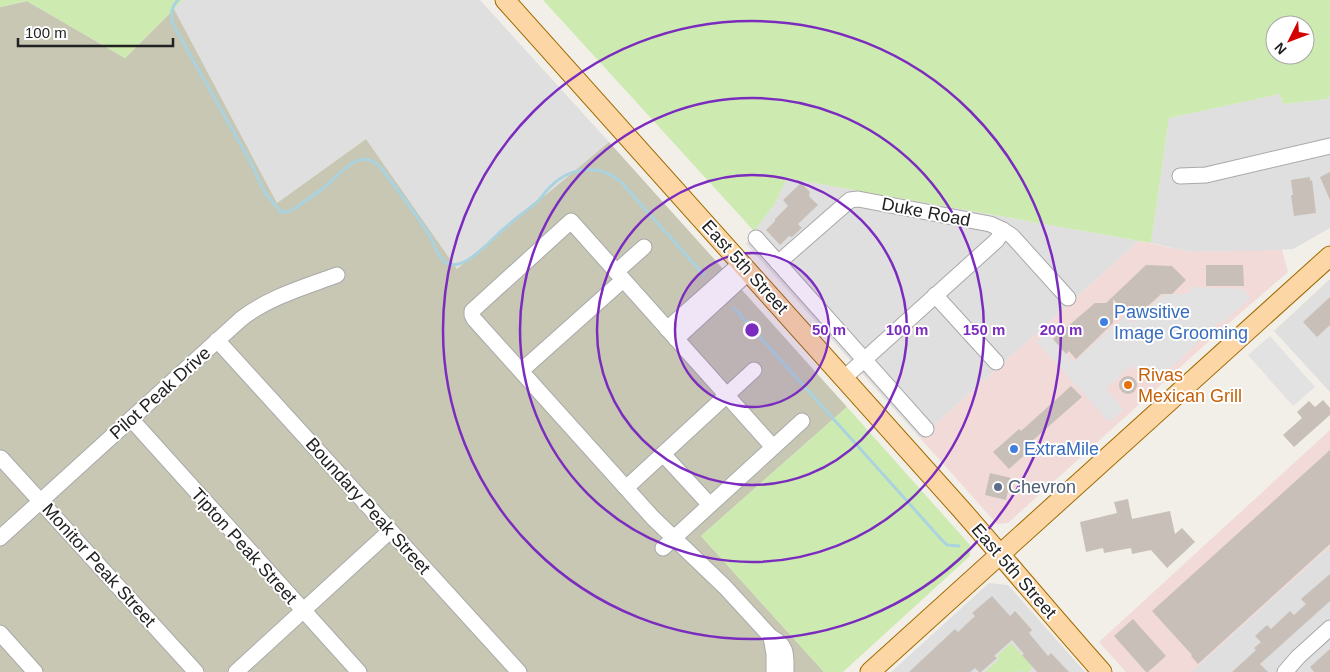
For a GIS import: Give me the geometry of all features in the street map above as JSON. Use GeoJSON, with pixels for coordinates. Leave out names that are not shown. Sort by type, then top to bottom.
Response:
{"type":"FeatureCollection","features":[{"type":"Feature","properties":{"kind":"main road","name":"East 5th Street"},"geometry":{"type":"LineString","coordinates":[[505,0],[844,378],[1102,672]]}},
{"type":"Feature","properties":{"kind":"main road"},"geometry":{"type":"LineString","coordinates":[[870,672],[1330,256]]}},
{"type":"Feature","properties":{"kind":"street"},"geometry":{"type":"LineString","coordinates":[[1180,176],[1206,175],[1330,146]]}},
{"type":"Feature","properties":{"kind":"street","name":"Duke Road"},"geometry":{"type":"LineString","coordinates":[[778,263],[850,200],[858,199],[990,224],[1003,230],[1012,236],[1068,298]]}},
{"type":"Feature","properties":{"kind":"street"},"geometry":{"type":"LineString","coordinates":[[773,447],[571,221],[473,309],[472,315],[474,319],[653,518],[725,587],[771,638],[779,642],[784,648],[786,672]]}},
{"type":"Feature","properties":{"kind":"street"},"geometry":{"type":"LineString","coordinates":[[844,378],[997,240],[1003,230]]}},
{"type":"Feature","properties":{"kind":"street"},"geometry":{"type":"LineString","coordinates":[[756,238],[926,429]]}},
{"type":"Feature","properties":{"kind":"street"},"geometry":{"type":"LineString","coordinates":[[521,371],[620,276],[644,247]]}},
{"type":"Feature","properties":{"kind":"street"},"geometry":{"type":"LineString","coordinates":[[672,334],[745,267]]}},
{"type":"Feature","properties":{"kind":"street","name":"Pilot Peak Drive"},"geometry":{"type":"LineString","coordinates":[[0,538],[241,319],[273,300],[337,275]]}},
{"type":"Feature","properties":{"kind":"street"},"geometry":{"type":"LineString","coordinates":[[935,295],[996,362]]}},
{"type":"Feature","properties":{"kind":"street","name":"Boundary Peak Street"},"geometry":{"type":"LineString","coordinates":[[217,340],[519,672]]}},
{"type":"Feature","properties":{"kind":"street"},"geometry":{"type":"LineString","coordinates":[[626,488],[754,370]]}},
{"type":"Feature","properties":{"kind":"street","name":"Tipton Peak Street"},"geometry":{"type":"LineString","coordinates":[[130,419],[359,672]]}},
{"type":"Feature","properties":{"kind":"street"},"geometry":{"type":"LineString","coordinates":[[663,548],[802,420]]}},
{"type":"Feature","properties":{"kind":"street"},"geometry":{"type":"LineString","coordinates":[[663,454],[710,505]]}},
{"type":"Feature","properties":{"kind":"street","name":"Monitor Peak Street"},"geometry":{"type":"LineString","coordinates":[[1,458],[196,672]]}},
{"type":"Feature","properties":{"kind":"street"},"geometry":{"type":"LineString","coordinates":[[236,672],[390,531]]}},
{"type":"Feature","properties":{"kind":"street"},"geometry":{"type":"LineString","coordinates":[[1285,672],[1298,657],[1330,628]]}},
{"type":"Feature","properties":{"kind":"street"},"geometry":{"type":"LineString","coordinates":[[0,633],[35,672]]}},
{"type":"Feature","properties":{"kind":"street"},"geometry":{"type":"LineString","coordinates":[[771,638],[774,654],[774,672]]}},
{"type":"Feature","properties":{"kind":"shaded area"},"geometry":{"type":"Polygon","coordinates":[[[183,0],[480,0],[609,142],[457,269],[366,139],[277,203],[174,9],[183,0]]]}},
{"type":"Feature","properties":{"kind":"shaded area"},"geometry":{"type":"Polygon","coordinates":[[[27,1],[125,58],[174,9],[277,203],[366,139],[457,269],[609,142],[847,407],[701,536],[824,672],[0,672],[0,7],[27,1]]]}},
{"type":"Feature","properties":{"kind":"shaded area"},"geometry":{"type":"Polygon","coordinates":[[[1280,94],[1283,104],[1327,99],[1330,95],[1330,228],[1293,249],[1191,252],[1151,243],[1169,118],[1280,94]]]}},
{"type":"Feature","properties":{"kind":"shaded area"},"geometry":{"type":"Polygon","coordinates":[[[787,178],[1139,241],[920,438],[746,244],[774,205],[787,178]]]}},
{"type":"Feature","properties":{"kind":"shaded area"},"geometry":{"type":"Polygon","coordinates":[[[1139,241],[1191,252],[1282,250],[1288,272],[1008,523],[997,524],[920,438],[1139,241]]]}},
{"type":"Feature","properties":{"kind":"shaded area"},"geometry":{"type":"Polygon","coordinates":[[[1330,279],[1330,392],[1274,331],[1330,279]]]}},
{"type":"Feature","properties":{"kind":"shaded area"},"geometry":{"type":"Polygon","coordinates":[[[1190,287],[1243,289],[1250,298],[1225,321],[1217,324],[1152,386],[1132,365],[1106,389],[1124,410],[1109,422],[1037,342],[1047,333],[1074,362],[1125,316],[1132,323],[1163,295],[1190,293],[1190,287]]]}},
{"type":"Feature","properties":{"kind":"shaded area"},"geometry":{"type":"Polygon","coordinates":[[[1270,336],[1315,387],[1293,406],[1248,355],[1270,336]]]}},
{"type":"Feature","properties":{"kind":"shaded area"},"geometry":{"type":"Polygon","coordinates":[[[1330,430],[1330,546],[1191,672],[1126,672],[1099,642],[1330,430]]]}},
{"type":"Feature","properties":{"kind":"shaded area"},"geometry":{"type":"Polygon","coordinates":[[[1330,546],[1330,672],[1191,672],[1330,546]]]}},
{"type":"Feature","properties":{"kind":"shaded area"},"geometry":{"type":"Polygon","coordinates":[[[989,583],[1008,585],[1085,672],[891,672],[989,583]]]}},
{"type":"Feature","properties":{"kind":"green space"},"geometry":{"type":"Polygon","coordinates":[[[0,0],[183,0],[125,58],[27,1],[0,7],[0,0]]]}},
{"type":"Feature","properties":{"kind":"green space"},"geometry":{"type":"Polygon","coordinates":[[[543,0],[1330,0],[1330,95],[1327,99],[1283,104],[1280,94],[1169,118],[1151,243],[787,178],[774,205],[754,231],[543,0]]]}},
{"type":"Feature","properties":{"kind":"green space"},"geometry":{"type":"Polygon","coordinates":[[[847,407],[970,545],[970,556],[843,672],[824,672],[701,536],[847,407]]]}},
{"type":"Feature","properties":{"kind":"green space"},"geometry":{"type":"Polygon","coordinates":[[[1011,643],[1033,667],[1028,672],[1023,672],[1022,670],[1019,672],[985,672],[999,659],[997,656],[1011,643]]]}},
{"type":"Feature","properties":{"kind":"building"},"geometry":{"type":"Polygon","coordinates":[[[1330,172],[1330,200],[1320,177],[1330,172]]]}},
{"type":"Feature","properties":{"kind":"building"},"geometry":{"type":"Polygon","coordinates":[[[1310,177],[1316,213],[1294,216],[1291,180],[1310,177]]]}},
{"type":"Feature","properties":{"kind":"building"},"geometry":{"type":"Polygon","coordinates":[[[801,183],[810,192],[809,196],[818,205],[798,224],[802,228],[792,237],[789,236],[780,245],[766,230],[788,206],[783,200],[801,183]]]}},
{"type":"Feature","properties":{"kind":"building"},"geometry":{"type":"Polygon","coordinates":[[[1146,265],[1172,266],[1186,280],[1172,294],[1161,294],[1136,317],[1129,317],[1113,299],[1113,323],[1076,359],[1069,351],[1066,354],[1053,339],[1095,303],[1106,303],[1146,265]]]}},
{"type":"Feature","properties":{"kind":"building"},"geometry":{"type":"Polygon","coordinates":[[[1206,265],[1243,265],[1244,286],[1206,286],[1206,265]]]}},
{"type":"Feature","properties":{"kind":"building"},"geometry":{"type":"Polygon","coordinates":[[[1330,297],[1330,325],[1317,337],[1303,322],[1330,297]]]}},
{"type":"Feature","properties":{"kind":"building","name":"Rivas Mexican Grill"},"geometry":{"type":"Polygon","coordinates":[[[1124,376],[1132,376],[1137,381],[1135,392],[1124,394],[1119,389],[1119,381],[1124,376]]]}},
{"type":"Feature","properties":{"kind":"building"},"geometry":{"type":"Polygon","coordinates":[[[1071,386],[1082,397],[1031,442],[1035,446],[1009,469],[993,452],[1019,429],[1021,431],[1071,386]]]}},
{"type":"Feature","properties":{"kind":"building"},"geometry":{"type":"Polygon","coordinates":[[[1323,400],[1330,408],[1330,415],[1294,447],[1283,435],[1302,418],[1297,412],[1309,401],[1315,407],[1323,400]]]}},
{"type":"Feature","properties":{"kind":"building"},"geometry":{"type":"Polygon","coordinates":[[[1330,450],[1330,544],[1198,664],[1152,611],[1330,450]]]}},
{"type":"Feature","properties":{"kind":"building","name":"Chevron"},"geometry":{"type":"Polygon","coordinates":[[[990,473],[1011,478],[1006,500],[985,495],[990,473]]]}},
{"type":"Feature","properties":{"kind":"building"},"geometry":{"type":"Polygon","coordinates":[[[1128,499],[1132,519],[1170,511],[1175,534],[1182,528],[1195,542],[1167,568],[1151,550],[1132,554],[1131,548],[1104,553],[1103,548],[1086,552],[1080,522],[1117,513],[1114,502],[1128,499]]]}},
{"type":"Feature","properties":{"kind":"building"},"geometry":{"type":"Polygon","coordinates":[[[1330,574],[1330,601],[1260,664],[1268,672],[1232,672],[1256,650],[1254,648],[1261,642],[1255,636],[1267,625],[1271,629],[1290,611],[1294,615],[1306,604],[1301,599],[1330,574]]]}},
{"type":"Feature","properties":{"kind":"building"},"geometry":{"type":"Polygon","coordinates":[[[992,596],[1010,616],[1015,611],[1032,630],[1029,633],[1048,656],[1051,653],[1069,672],[1037,672],[1012,640],[994,656],[997,658],[981,672],[975,668],[970,672],[909,672],[955,629],[958,632],[975,616],[972,613],[992,596]]]}},
{"type":"Feature","properties":{"kind":"building"},"geometry":{"type":"Polygon","coordinates":[[[1133,619],[1166,656],[1148,672],[1114,636],[1133,619]]]}},
{"type":"Feature","properties":{"kind":"building"},"geometry":{"type":"Polygon","coordinates":[[[1330,649],[1330,672],[1314,672],[1310,667],[1330,649]]]}},
{"type":"Feature","properties":{"kind":"waterway"},"geometry":{"type":"LineString","coordinates":[[178,0],[173,6],[172,13],[172,21],[175,28],[250,161],[265,193],[281,212],[287,212],[295,208],[321,190],[352,163],[366,159],[374,162],[381,168],[428,233],[442,260],[447,264],[456,264],[466,261],[476,254],[539,200],[557,181],[574,172],[593,170],[611,175],[620,181],[704,275]]}},
{"type":"Feature","properties":{"kind":"waterway"},"geometry":{"type":"LineString","coordinates":[[734,308],[941,539],[947,545],[959,546]]}},
{"type":"Feature","properties":{"kind":"place","name":"Pawsitive Image Grooming"},"geometry":{"type":"Point","coordinates":[1104,322]}},
{"type":"Feature","properties":{"kind":"place","name":"Rivas Mexican Grill"},"geometry":{"type":"Point","coordinates":[1128,385]}},
{"type":"Feature","properties":{"kind":"place","name":"ExtraMile"},"geometry":{"type":"Point","coordinates":[1014,449]}},
{"type":"Feature","properties":{"kind":"place","name":"Chevron"},"geometry":{"type":"Point","coordinates":[998,487]}}]}
